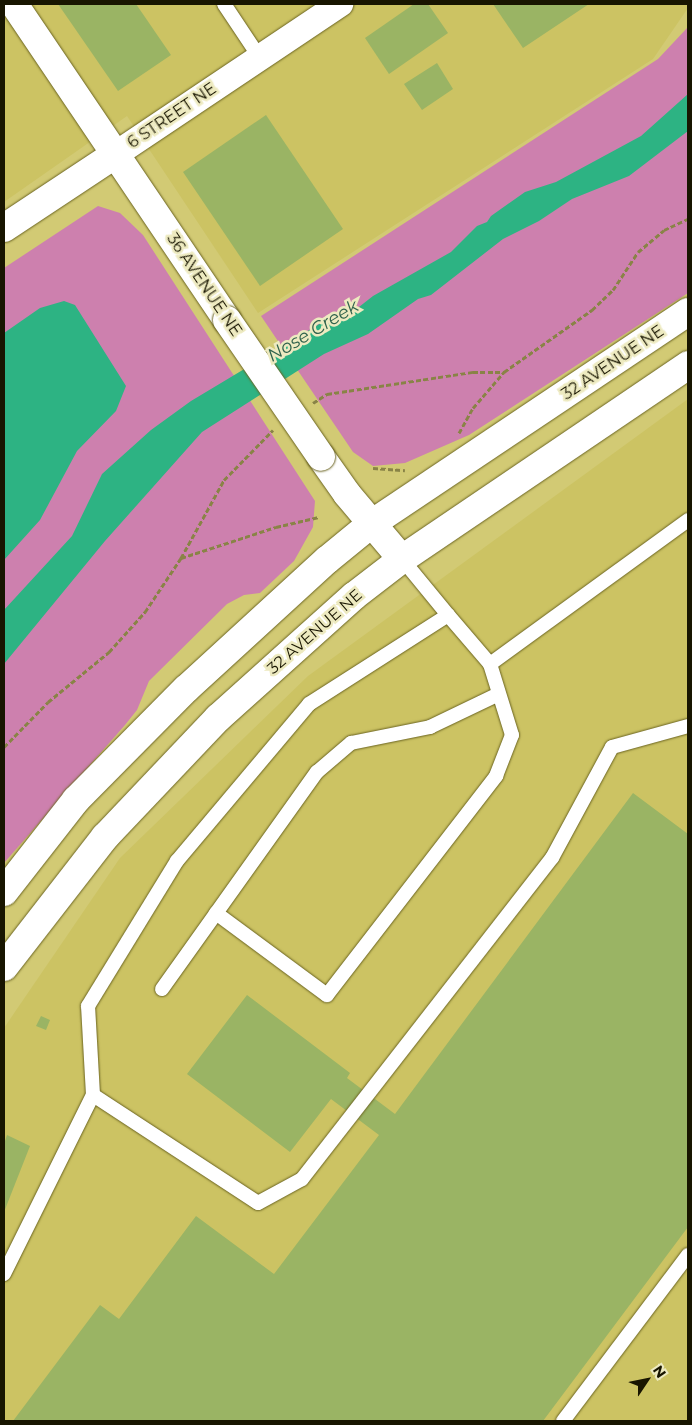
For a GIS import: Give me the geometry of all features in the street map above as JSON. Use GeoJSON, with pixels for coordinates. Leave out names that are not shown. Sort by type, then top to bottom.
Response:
{"type":"FeatureCollection","features":[{"type":"Feature","properties":{"kind":"main road","name":"36 AVENUE NE"},"geometry":{"type":"LineString","coordinates":[[14,4],[320,457],[371,524],[402,560]]}},
{"type":"Feature","properties":{"kind":"main road","name":"6 STREET NE"},"geometry":{"type":"LineString","coordinates":[[4,228],[116,154]]}},
{"type":"Feature","properties":{"kind":"main road","name":"32 AVENUE NE"},"geometry":{"type":"LineString","coordinates":[[4,892],[76,800],[186,689],[327,560],[371,524],[688,312]]}},
{"type":"Feature","properties":{"kind":"main road","name":"32 AVENUE NE"},"geometry":{"type":"LineString","coordinates":[[4,968],[105,837],[218,718],[354,596],[402,560],[688,365]]}},
{"type":"Feature","properties":{"kind":"street","name":"6 STREET NE"},"geometry":{"type":"LineString","coordinates":[[116,154],[340,4]]}},
{"type":"Feature","properties":{"kind":"lane"},"geometry":{"type":"LineString","coordinates":[[224,4],[260,58]]}},
{"type":"Feature","properties":{"kind":"lane"},"geometry":{"type":"LineString","coordinates":[[490,664],[688,520]]}},
{"type":"Feature","properties":{"kind":"lane"},"geometry":{"type":"LineString","coordinates":[[216,914],[327,995],[496,776],[512,735],[490,664],[402,560]]}},
{"type":"Feature","properties":{"kind":"lane"},"geometry":{"type":"LineString","coordinates":[[4,1274],[93,1095],[88,1006],[177,861],[309,704],[448,615]]}},
{"type":"Feature","properties":{"kind":"lane"},"geometry":{"type":"LineString","coordinates":[[162,989],[317,772],[352,743],[430,727],[499,694]]}},
{"type":"Feature","properties":{"kind":"lane"},"geometry":{"type":"LineString","coordinates":[[93,1095],[258,1203],[302,1179],[552,858],[612,747],[688,726]]}},
{"type":"Feature","properties":{"kind":"lane"},"geometry":{"type":"LineString","coordinates":[[563,1421],[687,1258]]}},
{"type":"Feature","properties":{"kind":"path"},"geometry":{"type":"LineString","coordinates":[[457,437],[473,408],[504,372],[592,310],[613,290],[638,252],[664,230],[688,219]]}},
{"type":"Feature","properties":{"kind":"path"},"geometry":{"type":"LineString","coordinates":[[310,405],[327,394],[473,372],[504,372]]}},
{"type":"Feature","properties":{"kind":"path"},"geometry":{"type":"LineString","coordinates":[[4,747],[48,702],[109,652],[145,612],[181,558],[224,480],[277,427]]}},
{"type":"Feature","properties":{"kind":"path"},"geometry":{"type":"LineString","coordinates":[[373,468],[405,471],[414,466]]}},
{"type":"Feature","properties":{"kind":"path"},"geometry":{"type":"LineString","coordinates":[[181,558],[276,527],[319,517]]}},
{"type":"Feature","properties":{"kind":"shaded area"},"geometry":{"type":"Polygon","coordinates":[[[4,4],[688,4],[688,8],[653,59],[258,313],[127,116],[4,202],[4,4]]]}},
{"type":"Feature","properties":{"kind":"shaded area"},"geometry":{"type":"Polygon","coordinates":[[[688,27],[688,293],[469,435],[405,463],[373,466],[353,452],[261,316],[658,59],[688,27]]]}},
{"type":"Feature","properties":{"kind":"shaded area"},"geometry":{"type":"Polygon","coordinates":[[[98,206],[120,213],[143,235],[315,501],[313,527],[294,561],[260,593],[244,595],[227,604],[149,681],[137,710],[4,863],[4,268],[98,206]]]}},
{"type":"Feature","properties":{"kind":"shaded area"},"geometry":{"type":"Polygon","coordinates":[[[688,399],[688,1421],[4,1421],[4,1028],[120,858],[308,676],[688,399]]]}},
{"type":"Feature","properties":{"kind":"water","name":"Nose Creek"},"geometry":{"type":"Polygon","coordinates":[[[688,94],[688,131],[629,176],[572,199],[539,221],[503,239],[431,295],[418,299],[368,334],[324,354],[202,432],[105,541],[4,664],[4,610],[72,536],[102,474],[151,430],[191,401],[326,320],[359,307],[373,296],[451,252],[477,226],[487,222],[491,216],[525,192],[556,182],[641,136],[688,94]]]}},
{"type":"Feature","properties":{"kind":"water"},"geometry":{"type":"Polygon","coordinates":[[[64,301],[75,305],[126,386],[116,411],[77,451],[40,520],[4,560],[4,333],[40,308],[64,301]]]}},
{"type":"Feature","properties":{"kind":"building"},"geometry":{"type":"Polygon","coordinates":[[[58,4],[136,4],[171,55],[118,91],[58,4]]]}},
{"type":"Feature","properties":{"kind":"building"},"geometry":{"type":"Polygon","coordinates":[[[414,4],[428,4],[448,33],[389,74],[365,38],[414,4]]]}},
{"type":"Feature","properties":{"kind":"building"},"geometry":{"type":"Polygon","coordinates":[[[493,4],[589,4],[523,48],[493,4]]]}},
{"type":"Feature","properties":{"kind":"building"},"geometry":{"type":"Polygon","coordinates":[[[437,63],[453,89],[422,110],[404,84],[437,63]]]}},
{"type":"Feature","properties":{"kind":"building"},"geometry":{"type":"Polygon","coordinates":[[[266,115],[343,229],[260,286],[183,172],[266,115]]]}},
{"type":"Feature","properties":{"kind":"building"},"geometry":{"type":"Polygon","coordinates":[[[633,793],[688,834],[688,1227],[543,1421],[13,1421],[100,1305],[119,1319],[196,1216],[274,1274],[379,1135],[331,1099],[290,1152],[187,1074],[247,995],[350,1073],[347,1078],[395,1114],[633,793]]]}},
{"type":"Feature","properties":{"kind":"building"},"geometry":{"type":"Polygon","coordinates":[[[41,1016],[50,1020],[46,1030],[36,1026],[41,1016]]]}},
{"type":"Feature","properties":{"kind":"building"},"geometry":{"type":"Polygon","coordinates":[[[7,1135],[30,1146],[4,1212],[4,1144],[7,1135]]]}}]}
